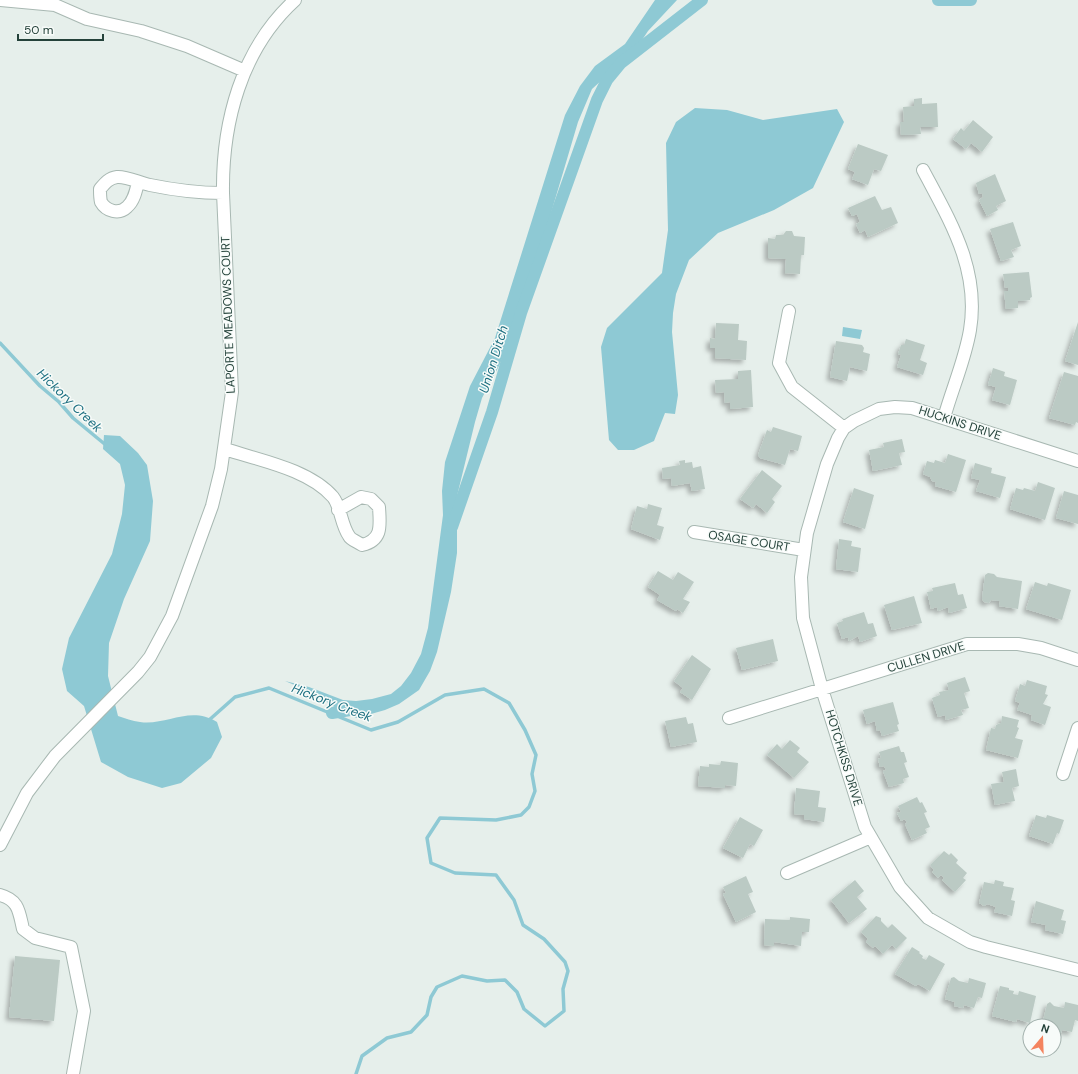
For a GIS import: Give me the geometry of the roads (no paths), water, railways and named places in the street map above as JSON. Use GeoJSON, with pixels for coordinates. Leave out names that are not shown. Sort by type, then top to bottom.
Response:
{"type":"FeatureCollection","features":[{"type":"Feature","properties":{"kind":"street"},"geometry":{"type":"LineString","coordinates":[[0,0],[55,5],[87,19],[141,31],[187,46],[245,71]]}},
{"type":"Feature","properties":{"kind":"street","name":"LAPORTE MEADOWS COURT"},"geometry":{"type":"LineString","coordinates":[[0,845],[27,793],[55,756],[138,672],[150,657],[172,616],[212,506],[224,449],[232,392],[223,193],[225,137],[231,112],[245,71],[254,52],[269,28],[295,0]]}},
{"type":"Feature","properties":{"kind":"street"},"geometry":{"type":"LineString","coordinates":[[923,170],[956,238],[968,268],[972,300],[970,332],[944,418]]}},
{"type":"Feature","properties":{"kind":"street"},"geometry":{"type":"LineString","coordinates":[[138,182],[200,193],[223,193]]}},
{"type":"Feature","properties":{"kind":"street"},"geometry":{"type":"LineString","coordinates":[[789,311],[779,363],[792,387],[844,428]]}},
{"type":"Feature","properties":{"kind":"street","name":"HUCKINS DRIVE"},"geometry":{"type":"LineString","coordinates":[[844,428],[868,413],[886,408],[912,408],[1078,461]]}},
{"type":"Feature","properties":{"kind":"street","name":"HOTCHKISS DRIVE"},"geometry":{"type":"LineString","coordinates":[[844,428],[827,464],[807,533],[801,577],[803,618],[822,689],[865,827],[900,887],[928,918],[970,942],[1078,970]]}},
{"type":"Feature","properties":{"kind":"street"},"geometry":{"type":"LineString","coordinates":[[224,449],[288,470],[316,482],[334,498],[338,510]]}},
{"type":"Feature","properties":{"kind":"street","name":"OSAGE COURT"},"geometry":{"type":"LineString","coordinates":[[694,532],[804,550]]}},
{"type":"Feature","properties":{"kind":"street","name":"CULLEN DRIVE"},"geometry":{"type":"LineString","coordinates":[[729,718],[967,644],[1018,644],[1041,648],[1078,660]]}},
{"type":"Feature","properties":{"kind":"street"},"geometry":{"type":"LineString","coordinates":[[1063,774],[1078,728]]}},
{"type":"Feature","properties":{"kind":"street"},"geometry":{"type":"LineString","coordinates":[[787,873],[871,837]]}},
{"type":"Feature","properties":{"kind":"street"},"geometry":{"type":"LineString","coordinates":[[0,895],[10,897],[18,907],[23,929],[35,938],[71,947],[84,1011],[73,1074]]}},
{"type":"Feature","properties":{"kind":"water"},"geometry":{"type":"Polygon","coordinates":[[[655,0],[677,0],[648,31],[627,63],[614,69],[592,89],[578,122],[527,294],[500,364],[482,398],[457,496],[457,553],[451,592],[437,652],[430,671],[419,690],[399,704],[385,710],[357,718],[344,713],[311,692],[285,681],[309,687],[343,700],[356,701],[391,694],[401,686],[411,673],[421,654],[428,628],[443,515],[442,491],[445,462],[470,386],[495,338],[565,115],[580,86],[595,66],[625,44],[655,0]]]}},
{"type":"Feature","properties":{"kind":"water"},"geometry":{"type":"Polygon","coordinates":[[[695,108],[727,110],[763,120],[837,109],[844,122],[813,188],[774,210],[718,233],[689,260],[676,294],[673,313],[672,332],[678,395],[675,414],[665,413],[654,441],[634,450],[618,450],[609,440],[601,347],[607,328],[662,273],[668,230],[666,143],[676,122],[695,108]]]}},
{"type":"Feature","properties":{"kind":"water"},"geometry":{"type":"Polygon","coordinates":[[[843,327],[862,330],[860,339],[842,336],[843,327]]]}},
{"type":"Feature","properties":{"kind":"water"},"geometry":{"type":"Polygon","coordinates":[[[104,435],[120,436],[138,453],[147,465],[153,501],[150,541],[124,599],[109,643],[108,676],[118,716],[137,722],[159,721],[197,715],[207,717],[217,722],[222,737],[211,758],[181,783],[162,788],[128,777],[101,762],[84,706],[67,691],[62,669],[69,638],[112,554],[122,514],[125,485],[120,464],[103,449],[104,435]]]}},
{"type":"Feature","properties":{"kind":"waterway","name":"Union Ditch"},"geometry":{"type":"LineString","coordinates":[[452,527],[492,412],[521,313],[597,100],[607,80],[621,63],[702,0]]}},
{"type":"Feature","properties":{"kind":"waterway","name":"Union Ditch"},"geometry":{"type":"LineString","coordinates":[[938,0],[971,0]]}},
{"type":"Feature","properties":{"kind":"waterway","name":"Hickory Creek"},"geometry":{"type":"LineString","coordinates":[[0,343],[40,386],[59,402],[73,418],[107,446]]}},
{"type":"Feature","properties":{"kind":"waterway","name":"Hickory Creek"},"geometry":{"type":"LineString","coordinates":[[208,721],[235,697],[269,688],[371,730],[398,722],[445,695],[484,689],[509,703],[525,730],[536,755],[532,774],[535,791],[529,807],[521,815],[496,820],[440,818],[427,838],[431,863],[455,873],[496,875],[514,900],[523,925],[544,939],[565,962],[568,971],[563,989],[564,1011],[545,1026],[524,1009],[517,992],[505,980],[487,981],[462,976],[437,987],[431,997],[427,1015],[411,1032],[387,1038],[362,1056],[356,1074]]}},
{"type":"Feature","properties":{"kind":"waterway","name":"Union Ditch"},"geometry":{"type":"LineString","coordinates":[[332,713],[356,709]]}}]}
